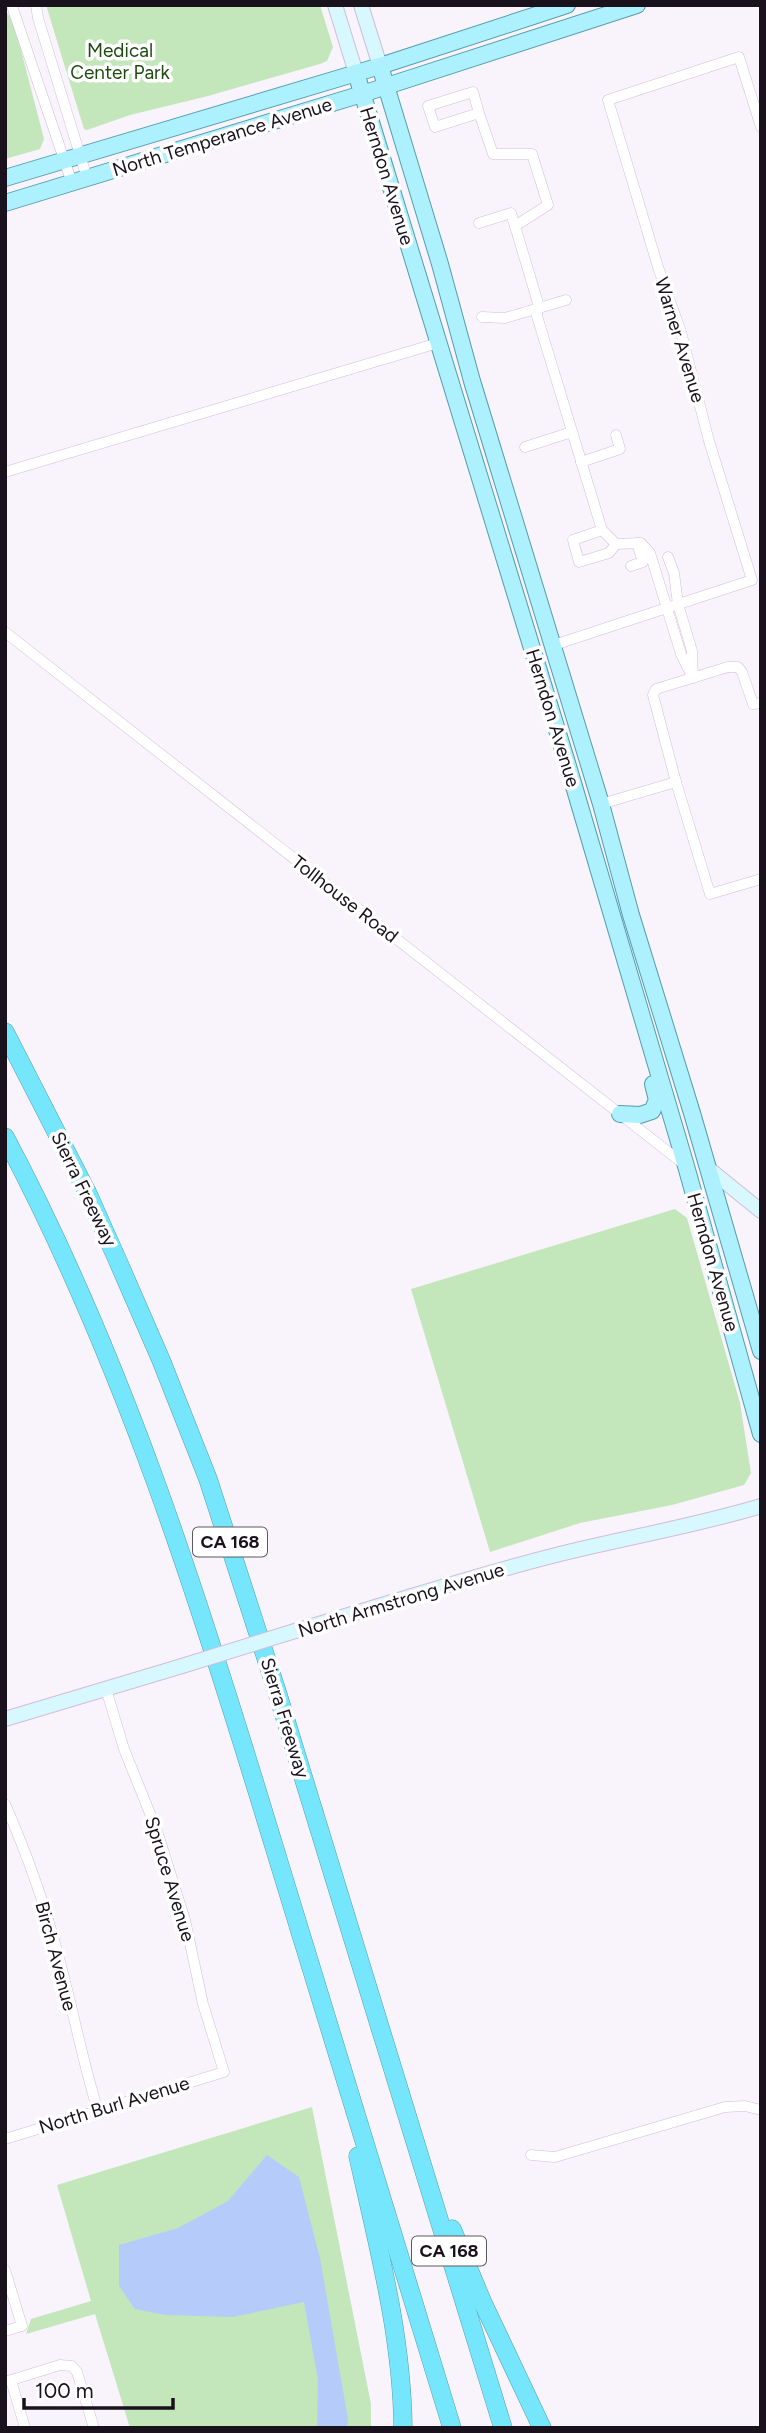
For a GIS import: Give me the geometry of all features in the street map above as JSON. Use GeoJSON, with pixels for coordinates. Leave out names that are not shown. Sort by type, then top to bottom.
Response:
{"type":"FeatureCollection","features":[{"type":"Feature","properties":{"kind":"highway","name":"Sierra Freeway"},"geometry":{"type":"LineString","coordinates":[[5,1032],[98,1216],[204,1467],[244,1586],[503,2428]]}},
{"type":"Feature","properties":{"kind":"highway","name":"CA 168"},"geometry":{"type":"LineString","coordinates":[[5,1137],[88,1312],[164,1499],[232,1708],[452,2428]]}},
{"type":"Feature","properties":{"kind":"highway"},"geometry":{"type":"LineString","coordinates":[[394,2075],[482,2301],[542,2428]]}},
{"type":"Feature","properties":{"kind":"highway"},"geometry":{"type":"LineString","coordinates":[[352,2100],[355,2142],[395,2322],[403,2387],[403,2428]]}},
{"type":"Feature","properties":{"kind":"main road","name":"North Temperance Avenue"},"geometry":{"type":"LineString","coordinates":[[5,178],[380,66],[567,5]]}},
{"type":"Feature","properties":{"kind":"main road","name":"North Temperance Avenue"},"geometry":{"type":"LineString","coordinates":[[5,203],[386,87],[638,5]]}},
{"type":"Feature","properties":{"kind":"main road","name":"Herndon Avenue"},"geometry":{"type":"LineString","coordinates":[[380,66],[440,264],[468,370],[601,804],[631,915],[696,1125],[761,1353]]}},
{"type":"Feature","properties":{"kind":"main road","name":"Herndon Avenue"},"geometry":{"type":"LineString","coordinates":[[356,73],[535,654],[686,1166],[761,1434]]}},
{"type":"Feature","properties":{"kind":"main road"},"geometry":{"type":"LineString","coordinates":[[490,511],[516,564],[539,637],[551,646]]}},
{"type":"Feature","properties":{"kind":"main road"},"geometry":{"type":"LineString","coordinates":[[535,654],[546,660],[567,732],[601,804]]}},
{"type":"Feature","properties":{"kind":"main road"},"geometry":{"type":"LineString","coordinates":[[620,1114],[640,1115],[652,1111],[655,1107],[657,1100],[645,1057],[649,1042]]}},
{"type":"Feature","properties":{"kind":"main road"},"geometry":{"type":"LineString","coordinates":[[649,1042],[659,1053],[682,1122],[696,1125]]}},
{"type":"Feature","properties":{"kind":"main road"},"geometry":{"type":"LineString","coordinates":[[686,1166],[699,1180],[747,1348],[761,1353]]}},
{"type":"Feature","properties":{"kind":"street"},"geometry":{"type":"LineString","coordinates":[[22,5],[11,6],[80,180]]}},
{"type":"Feature","properties":{"kind":"street"},"geometry":{"type":"LineString","coordinates":[[37,5],[72,158],[80,180]]}},
{"type":"Feature","properties":{"kind":"street","name":"Herndon Avenue"},"geometry":{"type":"LineString","coordinates":[[335,5],[356,73]]}},
{"type":"Feature","properties":{"kind":"street","name":"Herndon Avenue"},"geometry":{"type":"LineString","coordinates":[[361,5],[380,66]]}},
{"type":"Feature","properties":{"kind":"street","name":"Warner Avenue"},"geometry":{"type":"LineString","coordinates":[[677,604],[752,580],[709,441],[681,332],[658,267],[608,100],[739,57],[761,127]]}},
{"type":"Feature","properties":{"kind":"street"},"geometry":{"type":"LineString","coordinates":[[479,113],[435,127],[428,106],[473,92],[493,154],[532,154],[548,205],[515,226]]}},
{"type":"Feature","properties":{"kind":"street"},"geometry":{"type":"LineString","coordinates":[[479,223],[511,213],[538,303],[537,316],[603,530],[616,544],[639,543],[650,553],[681,654],[693,678]]}},
{"type":"Feature","properties":{"kind":"street"},"geometry":{"type":"LineString","coordinates":[[482,317],[505,318],[566,300]]}},
{"type":"Feature","properties":{"kind":"street"},"geometry":{"type":"LineString","coordinates":[[5,472],[438,343]]}},
{"type":"Feature","properties":{"kind":"street"},"geometry":{"type":"LineString","coordinates":[[525,447],[572,432]]}},
{"type":"Feature","properties":{"kind":"street"},"geometry":{"type":"LineString","coordinates":[[581,462],[620,449],[617,435]]}},
{"type":"Feature","properties":{"kind":"street"},"geometry":{"type":"LineString","coordinates":[[603,530],[572,540],[579,562],[609,553],[616,544]]}},
{"type":"Feature","properties":{"kind":"street"},"geometry":{"type":"LineString","coordinates":[[631,566],[643,562],[639,543]]}},
{"type":"Feature","properties":{"kind":"street"},"geometry":{"type":"LineString","coordinates":[[668,557],[674,573],[677,604],[692,651],[693,678]]}},
{"type":"Feature","properties":{"kind":"street"},"geometry":{"type":"LineString","coordinates":[[551,646],[677,604]]}},
{"type":"Feature","properties":{"kind":"street","name":"Tollhouse Road"},"geometry":{"type":"LineString","coordinates":[[5,632],[686,1166]]}},
{"type":"Feature","properties":{"kind":"street"},"geometry":{"type":"LineString","coordinates":[[761,703],[752,704],[742,672],[737,667],[728,667],[656,689],[653,695],[710,894],[761,879]]}},
{"type":"Feature","properties":{"kind":"street"},"geometry":{"type":"LineString","coordinates":[[601,804],[676,782]]}},
{"type":"Feature","properties":{"kind":"street"},"geometry":{"type":"LineString","coordinates":[[709,1169],[761,1211]]}},
{"type":"Feature","properties":{"kind":"street","name":"North Armstrong Avenue"},"geometry":{"type":"LineString","coordinates":[[5,1719],[484,1574],[610,1542],[723,1518],[761,1506]]}},
{"type":"Feature","properties":{"kind":"street","name":"Spruce Avenue"},"geometry":{"type":"LineString","coordinates":[[106,1689],[124,1749],[157,1831],[185,1920],[203,2004],[224,2072]]}},
{"type":"Feature","properties":{"kind":"street","name":"Birch Avenue"},"geometry":{"type":"LineString","coordinates":[[5,1804],[47,1917],[98,2111]]}},
{"type":"Feature","properties":{"kind":"street","name":"North Burl Avenue"},"geometry":{"type":"LineString","coordinates":[[5,2139],[224,2072]]}},
{"type":"Feature","properties":{"kind":"street"},"geometry":{"type":"LineString","coordinates":[[531,2155],[555,2157],[724,2108],[745,2106],[761,2110]]}},
{"type":"Feature","properties":{"kind":"street"},"geometry":{"type":"LineString","coordinates":[[5,2270],[22,2326],[5,2331]]}},
{"type":"Feature","properties":{"kind":"street"},"geometry":{"type":"LineString","coordinates":[[25,2428],[8,2381],[60,2365],[72,2366],[77,2372],[94,2428]]}},
{"type":"Feature","properties":{"kind":"green space","name":"Medical Center Park"},"geometry":{"type":"Polygon","coordinates":[[[46,5],[320,5],[333,47],[327,61],[320,64],[130,115],[87,130],[84,129],[46,5]]]}},
{"type":"Feature","properties":{"kind":"green space","name":"Medical Center Park"},"geometry":{"type":"Polygon","coordinates":[[[5,10],[14,23],[44,139],[40,149],[5,159],[5,10]]]}},
{"type":"Feature","properties":{"kind":"green space"},"geometry":{"type":"Polygon","coordinates":[[[675,1209],[687,1218],[740,1403],[751,1473],[744,1485],[672,1505],[580,1523],[490,1552],[411,1289],[675,1209]]]}},
{"type":"Feature","properties":{"kind":"green space"},"geometry":{"type":"Polygon","coordinates":[[[312,2107],[371,2404],[371,2428],[130,2428],[95,2314],[26,2334],[31,2319],[91,2301],[57,2185],[312,2107]]]}},
{"type":"Feature","properties":{"kind":"water"},"geometry":{"type":"Polygon","coordinates":[[[267,2155],[299,2177],[320,2258],[348,2419],[347,2428],[317,2428],[318,2380],[304,2302],[233,2317],[165,2315],[135,2309],[119,2286],[119,2245],[178,2228],[228,2201],[267,2155]]]}}]}
